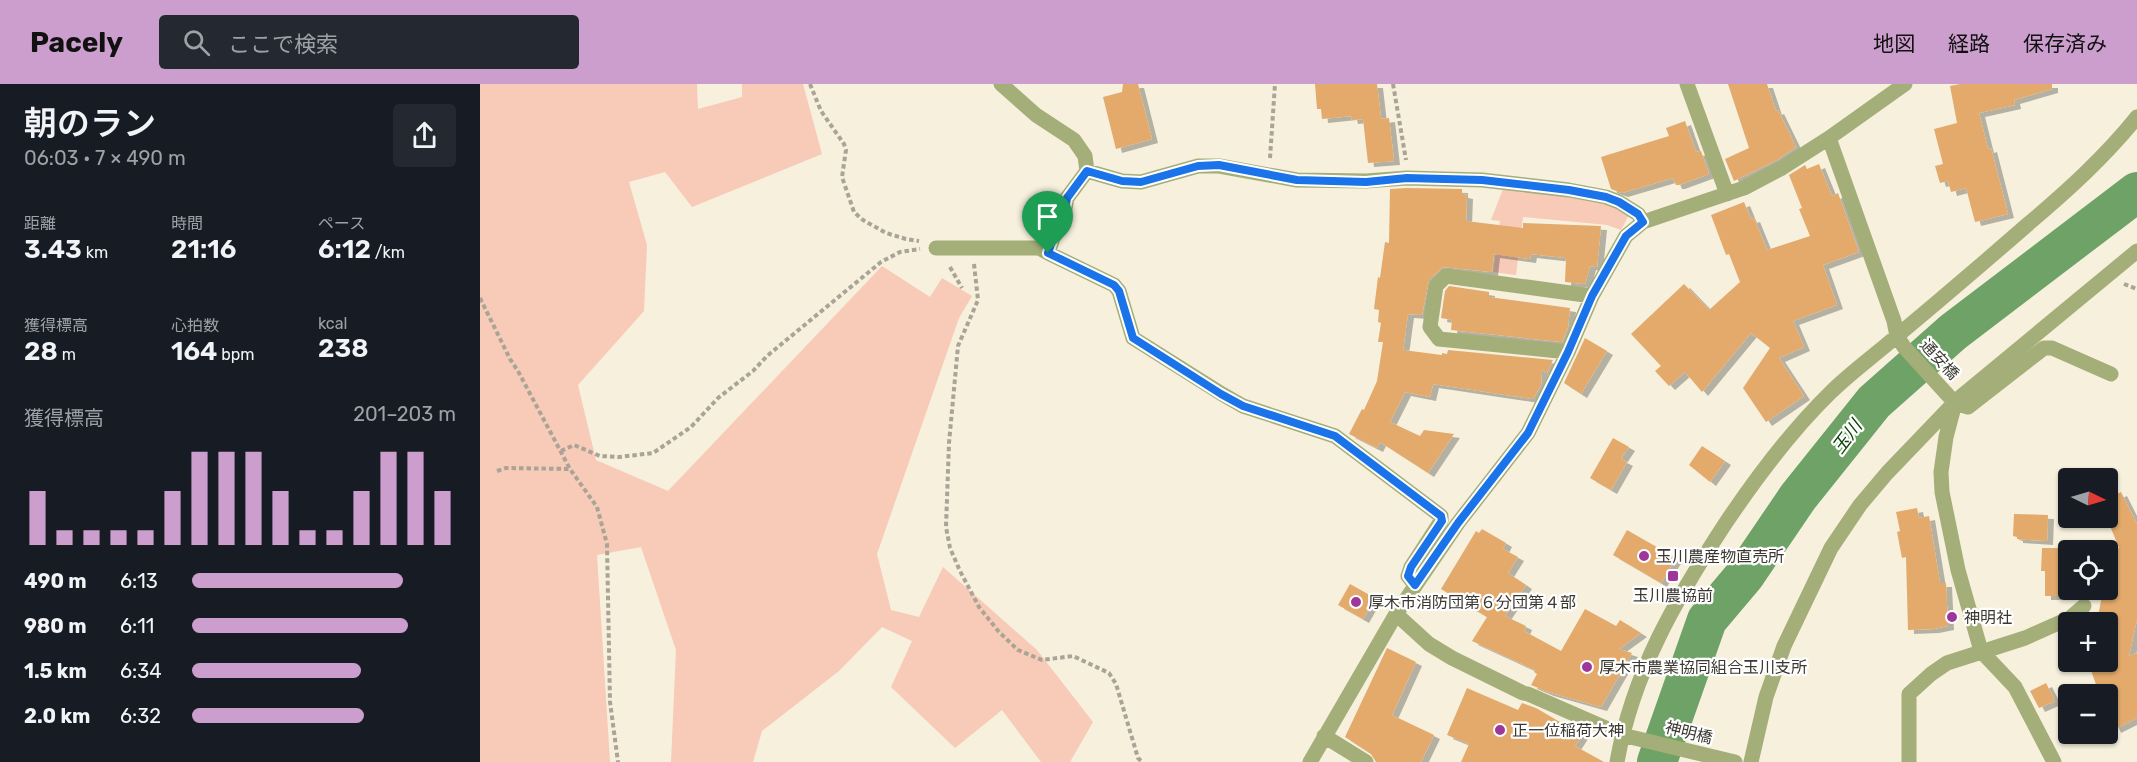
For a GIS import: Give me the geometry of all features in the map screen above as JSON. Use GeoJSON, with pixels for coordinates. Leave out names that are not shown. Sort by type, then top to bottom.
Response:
{"type":"FeatureCollection","features":[{"type":"Feature","properties":{"kind":"street"},"geometry":{"type":"LineString","coordinates":[[1001,84],[1036,115],[1074,140],[1084,156],[1087,171],[1067,198],[1062,225],[1053,238],[1048,253]]}},
{"type":"Feature","properties":{"kind":"street"},"geometry":{"type":"LineString","coordinates":[[1687,84],[1727,194]]}},
{"type":"Feature","properties":{"kind":"street"},"geometry":{"type":"LineString","coordinates":[[1310,762],[1415,585],[1458,523],[1528,433],[1568,352],[1592,296],[1626,236],[1643,222],[1744,188],[1782,168],[1905,84]]}},
{"type":"Feature","properties":{"kind":"street"},"geometry":{"type":"LineString","coordinates":[[1617,762],[1628,736],[1635,693],[1666,620],[1743,498],[1782,447],[1830,393],[1900,342],[2057,200],[2137,117]]}},
{"type":"Feature","properties":{"kind":"street"},"geometry":{"type":"LineString","coordinates":[[1829,138],[1900,342]]}},
{"type":"Feature","properties":{"kind":"street"},"geometry":{"type":"LineString","coordinates":[[1087,171],[1122,181],[1141,182],[1198,166],[1219,165],[1297,180],[1366,182],[1407,178],[1482,180],[1597,195],[1619,202],[1638,214],[1643,222]]}},
{"type":"Feature","properties":{"kind":"street"},"geometry":{"type":"LineString","coordinates":[[936,248],[1039,248],[1114,285],[1119,291],[1133,338],[1221,394],[1243,406],[1335,436],[1441,516],[1442,521],[1411,567],[1408,576],[1415,585]]}},
{"type":"Feature","properties":{"kind":"street"},"geometry":{"type":"LineString","coordinates":[[1750,762],[1766,697],[1784,646],[1831,549],[1860,505],[1952,399],[1958,399],[2137,251]]}},
{"type":"Feature","properties":{"kind":"street"},"geometry":{"type":"LineString","coordinates":[[1568,352],[1439,339],[1430,327],[1436,286],[1446,276],[1592,296]]}},
{"type":"Feature","properties":{"kind":"street","name":"通安橋"},"geometry":{"type":"LineString","coordinates":[[1900,342],[1952,399]]}},
{"type":"Feature","properties":{"kind":"street"},"geometry":{"type":"LineString","coordinates":[[1952,399],[1968,407],[2044,348],[2058,350],[2111,374]]}},
{"type":"Feature","properties":{"kind":"street"},"geometry":{"type":"LineString","coordinates":[[1952,399],[1941,472],[1942,492],[1955,560],[1981,651],[2015,687],[2054,762]]}},
{"type":"Feature","properties":{"kind":"street"},"geometry":{"type":"LineString","coordinates":[[1909,762],[1909,694],[1931,674],[1947,663],[1994,649],[2070,618],[2084,606]]}},
{"type":"Feature","properties":{"kind":"street","name":"神明橋"},"geometry":{"type":"LineString","coordinates":[[1396,614],[1429,644],[1523,693],[1628,736],[1735,762]]}},
{"type":"Feature","properties":{"kind":"street"},"geometry":{"type":"LineString","coordinates":[[1324,736],[1366,762]]}},
{"type":"Feature","properties":{"kind":"path"},"geometry":{"type":"LineString","coordinates":[[810,84],[821,111],[844,144],[846,150],[842,177],[854,212],[886,233],[932,243],[936,248]]}},
{"type":"Feature","properties":{"kind":"path"},"geometry":{"type":"LineString","coordinates":[[1269,174],[1275,84]]}},
{"type":"Feature","properties":{"kind":"path"},"geometry":{"type":"LineString","coordinates":[[1393,84],[1408,171],[1407,178]]}},
{"type":"Feature","properties":{"kind":"path"},"geometry":{"type":"LineString","coordinates":[[561,450],[574,445],[600,456],[619,458],[653,453],[691,427],[718,398],[881,262],[900,252],[936,248]]}},
{"type":"Feature","properties":{"kind":"path"},"geometry":{"type":"LineString","coordinates":[[973,248],[978,300],[958,346],[949,443],[946,527],[950,548],[979,607],[999,632],[1018,650],[1042,660],[1073,656],[1109,673],[1116,684],[1138,758],[1142,762]]}},
{"type":"Feature","properties":{"kind":"path"},"geometry":{"type":"LineString","coordinates":[[480,298],[510,359],[570,469],[597,507],[607,544],[610,702],[618,762]]}},
{"type":"Feature","properties":{"kind":"path"},"geometry":{"type":"LineString","coordinates":[[496,471],[506,468],[570,469]]}},
{"type":"Feature","properties":{"kind":"shaded area"},"geometry":{"type":"Polygon","coordinates":[[[480,84],[697,84],[698,109],[742,97],[742,84],[803,84],[822,154],[692,207],[665,172],[629,182],[647,245],[644,311],[578,385],[596,460],[668,491],[882,266],[930,297],[942,278],[972,296],[959,318],[877,554],[891,610],[919,617],[943,567],[1037,650],[1093,722],[1070,762],[1041,762],[1002,710],[955,748],[891,687],[912,641],[882,627],[839,671],[762,731],[753,762],[671,762],[676,650],[641,547],[597,555],[610,762],[480,762],[480,84]]]}},
{"type":"Feature","properties":{"kind":"shaded area"},"geometry":{"type":"Polygon","coordinates":[[[1503,189],[1584,198],[1629,215],[1621,230],[1607,225],[1523,217],[1516,275],[1493,272],[1500,221],[1491,220],[1503,189]]]}},
{"type":"Feature","properties":{"kind":"building"},"geometry":{"type":"Polygon","coordinates":[[[1123,84],[1138,84],[1152,139],[1116,149],[1103,97],[1122,92],[1123,84]]]}},
{"type":"Feature","properties":{"kind":"building"},"geometry":{"type":"Polygon","coordinates":[[[1315,84],[1377,84],[1381,119],[1389,118],[1394,161],[1368,163],[1363,119],[1352,120],[1351,116],[1322,119],[1321,109],[1317,109],[1315,84]]]}},
{"type":"Feature","properties":{"kind":"building"},"geometry":{"type":"Polygon","coordinates":[[[1728,84],[1767,84],[1776,111],[1778,110],[1796,147],[1777,160],[1734,181],[1725,159],[1749,148],[1728,84]]]}},
{"type":"Feature","properties":{"kind":"building"},"geometry":{"type":"Polygon","coordinates":[[[1960,84],[2052,84],[2052,89],[2014,100],[2015,105],[1979,113],[1988,149],[1991,148],[2008,214],[1975,222],[1966,188],[1951,192],[1948,181],[1940,183],[1935,166],[1943,164],[1934,129],[1957,123],[1950,86],[1960,84]]]}},
{"type":"Feature","properties":{"kind":"building"},"geometry":{"type":"Polygon","coordinates":[[[1685,121],[1696,152],[1701,151],[1709,174],[1679,185],[1676,185],[1673,178],[1622,193],[1611,189],[1601,157],[1669,136],[1666,128],[1685,121]]]}},
{"type":"Feature","properties":{"kind":"building"},"geometry":{"type":"Polygon","coordinates":[[[1819,164],[1832,196],[1838,193],[1859,252],[1823,265],[1837,305],[1793,321],[1804,347],[1779,358],[1804,396],[1766,422],[1743,388],[1770,348],[1751,333],[1702,392],[1685,372],[1669,386],[1655,371],[1661,366],[1631,334],[1684,284],[1709,310],[1740,282],[1729,254],[1726,255],[1711,215],[1744,202],[1751,219],[1754,218],[1767,250],[1810,236],[1789,175],[1805,165],[1807,169],[1819,164]]]}},
{"type":"Feature","properties":{"kind":"building"},"geometry":{"type":"Polygon","coordinates":[[[1390,189],[1462,189],[1462,194],[1467,195],[1466,221],[1523,228],[1523,223],[1601,226],[1597,267],[1590,266],[1585,284],[1565,282],[1566,258],[1531,254],[1530,259],[1494,254],[1492,272],[1443,267],[1429,280],[1422,315],[1408,314],[1403,350],[1442,355],[1442,353],[1447,354],[1448,350],[1553,360],[1547,373],[1542,370],[1541,385],[1533,399],[1433,384],[1430,397],[1405,392],[1390,422],[1420,436],[1424,430],[1454,434],[1428,473],[1380,442],[1377,448],[1349,434],[1362,409],[1364,410],[1377,381],[1383,342],[1378,342],[1381,323],[1378,322],[1379,310],[1374,309],[1385,242],[1389,243],[1390,189]]]}},
{"type":"Feature","properties":{"kind":"building"},"geometry":{"type":"Polygon","coordinates":[[[1449,286],[1489,292],[1489,297],[1570,308],[1568,327],[1562,342],[1451,330],[1452,320],[1441,318],[1445,291],[1449,286]]]}},
{"type":"Feature","properties":{"kind":"building"},"geometry":{"type":"Polygon","coordinates":[[[1585,338],[1607,351],[1581,394],[1564,383],[1585,338]]]}},
{"type":"Feature","properties":{"kind":"building"},"geometry":{"type":"Polygon","coordinates":[[[1613,438],[1629,447],[1621,459],[1627,462],[1611,490],[1590,478],[1613,438]]]}},
{"type":"Feature","properties":{"kind":"building"},"geometry":{"type":"Polygon","coordinates":[[[1702,446],[1725,461],[1710,482],[1689,465],[1702,446]]]}},
{"type":"Feature","properties":{"kind":"building"},"geometry":{"type":"Polygon","coordinates":[[[2121,492],[2137,524],[2137,619],[2129,656],[2137,653],[2137,718],[2118,728],[2118,684],[2096,684],[2092,672],[2118,672],[2118,612],[2099,612],[2101,600],[2118,600],[2119,548],[2118,540],[2116,540],[2111,528],[2118,528],[2118,493],[2121,492]]]}},
{"type":"Feature","properties":{"kind":"building"},"geometry":{"type":"Polygon","coordinates":[[[1917,508],[1919,518],[1929,516],[1940,583],[1946,583],[1948,626],[1908,630],[1906,557],[1902,558],[1896,512],[1917,508]]]}},
{"type":"Feature","properties":{"kind":"building"},"geometry":{"type":"Polygon","coordinates":[[[2014,514],[2048,515],[2047,541],[2017,539],[2013,536],[2014,514]]]}},
{"type":"Feature","properties":{"kind":"building"},"geometry":{"type":"Polygon","coordinates":[[[1482,529],[1506,543],[1503,549],[1518,557],[1508,573],[1526,585],[1505,616],[1526,626],[1524,631],[1561,651],[1585,609],[1616,626],[1620,620],[1641,633],[1619,649],[1632,653],[1601,707],[1531,685],[1537,674],[1535,670],[1472,641],[1487,617],[1441,589],[1476,531],[1479,533],[1482,529]]]}},
{"type":"Feature","properties":{"kind":"building","name":"玉川農産物直売所"},"geometry":{"type":"Polygon","coordinates":[[[1627,530],[1676,558],[1661,583],[1613,555],[1627,530]]]}},
{"type":"Feature","properties":{"kind":"building"},"geometry":{"type":"Polygon","coordinates":[[[2042,548],[2058,548],[2058,596],[2045,596],[2045,571],[2041,571],[2042,548]]]}},
{"type":"Feature","properties":{"kind":"building","name":"厚木市消防団第６分団第４部"},"geometry":{"type":"Polygon","coordinates":[[[1350,584],[1375,598],[1363,619],[1338,605],[1350,584]]]}},
{"type":"Feature","properties":{"kind":"building"},"geometry":{"type":"Polygon","coordinates":[[[1387,648],[1416,662],[1392,715],[1434,735],[1421,762],[1376,762],[1371,754],[1345,737],[1387,648]]]}},
{"type":"Feature","properties":{"kind":"building"},"geometry":{"type":"Polygon","coordinates":[[[2046,683],[2055,701],[2039,708],[2030,691],[2046,683]]]}},
{"type":"Feature","properties":{"kind":"building"},"geometry":{"type":"Polygon","coordinates":[[[1467,688],[1518,710],[1522,703],[1536,708],[1582,735],[1575,746],[1604,762],[1461,762],[1469,744],[1447,735],[1467,688]]]}},
{"type":"Feature","properties":{"kind":"waterway","name":"玉川"},"geometry":{"type":"LineString","coordinates":[[1657,762],[1707,620],[1745,575],[1798,497],[1874,402],[1953,332],[2137,192]]}},
{"type":"Feature","properties":{"kind":"place","name":"玉川農産物直売所"},"geometry":{"type":"Point","coordinates":[1644,556]}},
{"type":"Feature","properties":{"kind":"place","name":"玉川農協前"},"geometry":{"type":"Point","coordinates":[1673,576]}},
{"type":"Feature","properties":{"kind":"place","name":"厚木市消防団第６分団第４部"},"geometry":{"type":"Point","coordinates":[1356,602]}},
{"type":"Feature","properties":{"kind":"place","name":"神明社"},"geometry":{"type":"Point","coordinates":[1952,617]}},
{"type":"Feature","properties":{"kind":"place","name":"厚木市農業協同組合玉川支所"},"geometry":{"type":"Point","coordinates":[1587,667]}},
{"type":"Feature","properties":{"kind":"place","name":"正一位稲荷大神"},"geometry":{"type":"Point","coordinates":[1500,730]}},
{"type":"Feature","properties":{"kind":"route"},"geometry":{"type":"LineString","coordinates":[[1219,165],[1297,180],[1366,182],[1407,178],[1482,180],[1569,190],[1606,197],[1638,214],[1643,222],[1626,236],[1592,296],[1568,352],[1528,433],[1458,523],[1415,585],[1408,576],[1411,567],[1442,521],[1441,516],[1335,436],[1243,406],[1133,338],[1119,291],[1114,285],[1048,253],[1053,238],[1062,225],[1067,198],[1087,171],[1122,181],[1141,182],[1198,166],[1219,165]]}}]}
